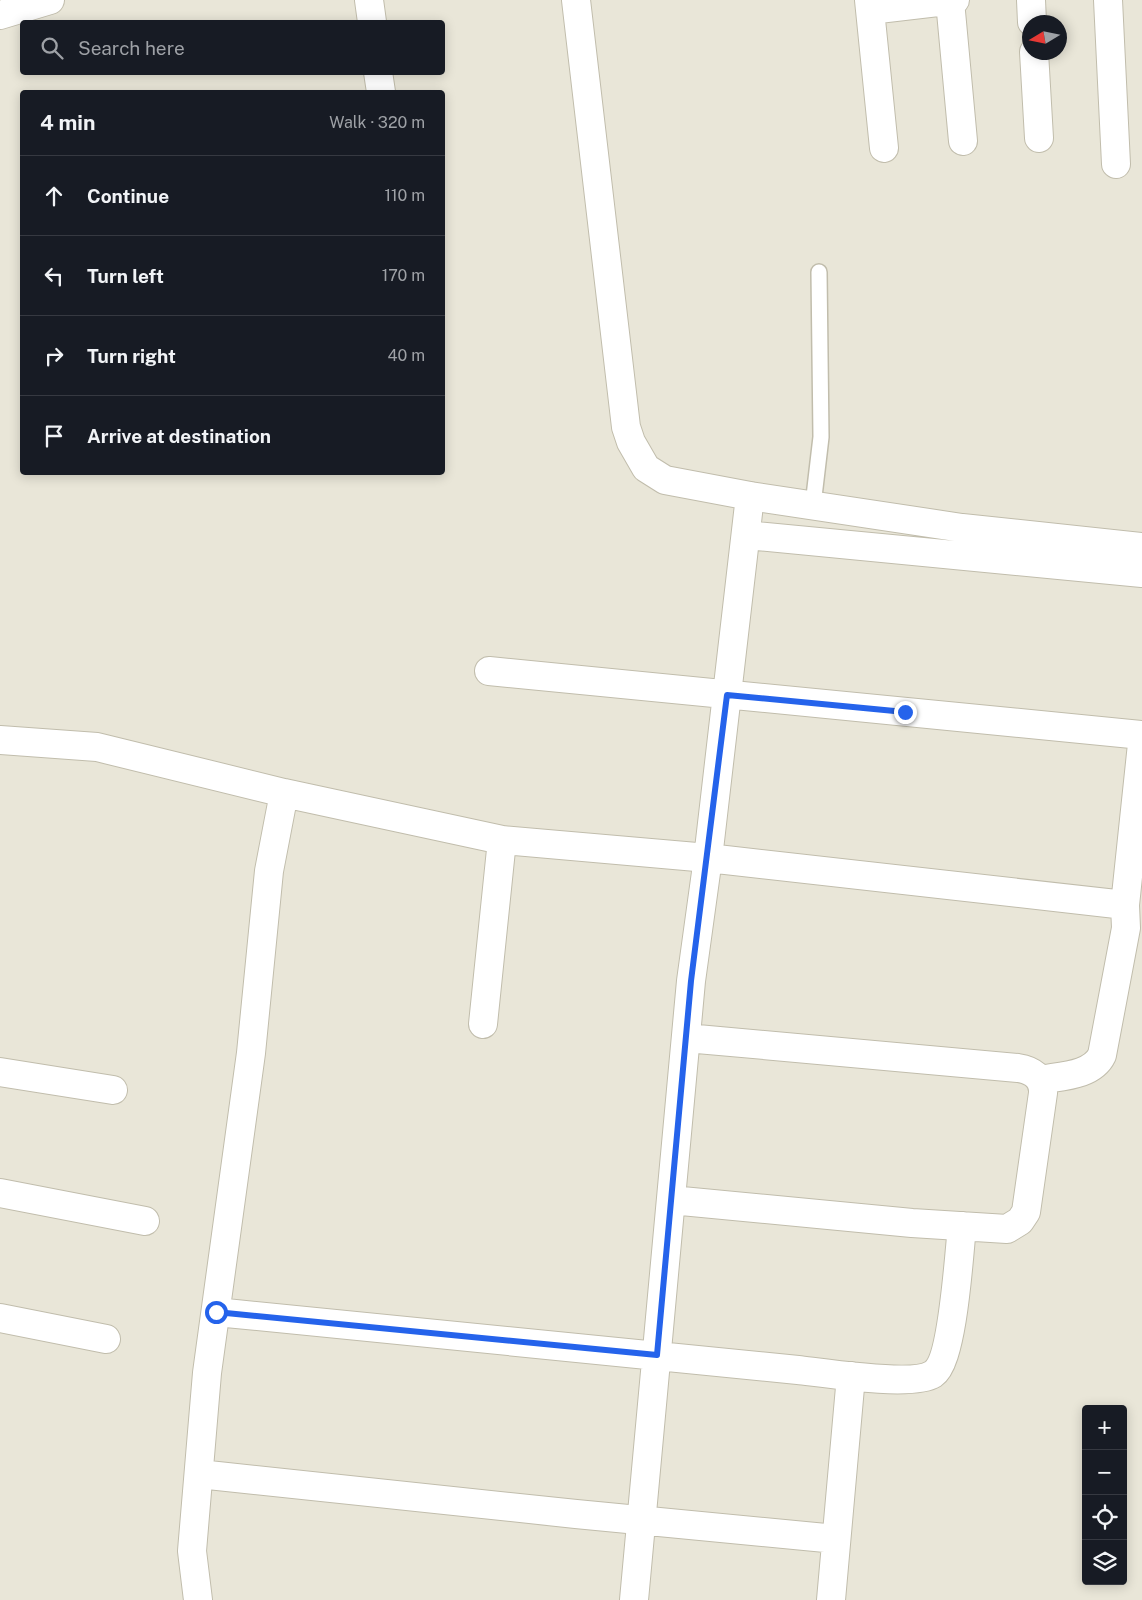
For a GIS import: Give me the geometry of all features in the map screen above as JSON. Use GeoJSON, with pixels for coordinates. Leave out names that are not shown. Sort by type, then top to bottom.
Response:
{"type":"FeatureCollection","features":[{"type":"Feature","properties":{"kind":"street"},"geometry":{"type":"LineString","coordinates":[[0,15],[50,0]]}},
{"type":"Feature","properties":{"kind":"street"},"geometry":{"type":"LineString","coordinates":[[370,0],[372,20]]}},
{"type":"Feature","properties":{"kind":"street"},"geometry":{"type":"LineString","coordinates":[[576,0],[625,417],[631,442],[646,468],[658,477],[750,496],[962,528],[1142,548]]}},
{"type":"Feature","properties":{"kind":"street"},"geometry":{"type":"LineString","coordinates":[[884,148],[870,5],[955,0]]}},
{"type":"Feature","properties":{"kind":"street"},"geometry":{"type":"LineString","coordinates":[[1031,0],[1032,15]]}},
{"type":"Feature","properties":{"kind":"street"},"geometry":{"type":"LineString","coordinates":[[1108,0],[1116,164]]}},
{"type":"Feature","properties":{"kind":"street"},"geometry":{"type":"LineString","coordinates":[[950,1],[962,141]]}},
{"type":"Feature","properties":{"kind":"street"},"geometry":{"type":"LineString","coordinates":[[1034,60],[1039,138]]}},
{"type":"Feature","properties":{"kind":"street"},"geometry":{"type":"LineString","coordinates":[[378,75],[381,90]]}},
{"type":"Feature","properties":{"kind":"street"},"geometry":{"type":"LineString","coordinates":[[634,1600],[691,981],[708,858],[750,496]]}},
{"type":"Feature","properties":{"kind":"street"},"geometry":{"type":"LineString","coordinates":[[746,535],[1142,573]]}},
{"type":"Feature","properties":{"kind":"street"},"geometry":{"type":"LineString","coordinates":[[489,671],[1142,735]]}},
{"type":"Feature","properties":{"kind":"street"},"geometry":{"type":"LineString","coordinates":[[0,740],[97,747],[284,793],[502,840],[708,858],[1125,905]]}},
{"type":"Feature","properties":{"kind":"street"},"geometry":{"type":"LineString","coordinates":[[1040,1080],[1087,1070],[1098,1063],[1111,1013],[1126,928],[1125,905],[1142,744]]}},
{"type":"Feature","properties":{"kind":"street"},"geometry":{"type":"LineString","coordinates":[[198,1600],[192,1551],[207,1373],[251,1053],[269,871],[284,793]]}},
{"type":"Feature","properties":{"kind":"street"},"geometry":{"type":"LineString","coordinates":[[483,1024],[502,840]]}},
{"type":"Feature","properties":{"kind":"street"},"geometry":{"type":"LineString","coordinates":[[671,1200],[1007,1229],[1020,1221],[1026,1212],[1043,1093],[1040,1080],[1027,1069],[686,1038]]}},
{"type":"Feature","properties":{"kind":"street"},"geometry":{"type":"LineString","coordinates":[[0,1072],[113,1090]]}},
{"type":"Feature","properties":{"kind":"street"},"geometry":{"type":"LineString","coordinates":[[0,1193],[145,1221]]}},
{"type":"Feature","properties":{"kind":"street"},"geometry":{"type":"LineString","coordinates":[[216,1312],[851,1376],[919,1379],[934,1374],[941,1368],[948,1348],[962,1226]]}},
{"type":"Feature","properties":{"kind":"street"},"geometry":{"type":"LineString","coordinates":[[0,1318],[106,1339]]}},
{"type":"Feature","properties":{"kind":"street"},"geometry":{"type":"LineString","coordinates":[[830,1600],[851,1376]]}},
{"type":"Feature","properties":{"kind":"street"},"geometry":{"type":"LineString","coordinates":[[199,1474],[836,1539]]}},
{"type":"Feature","properties":{"kind":"lane"},"geometry":{"type":"LineString","coordinates":[[813,506],[820,437],[819,272]]}},
{"type":"Feature","properties":{"kind":"shaded area"},"geometry":{"type":"Polygon","coordinates":[[[0,0],[1142,0],[1142,1600],[0,1600],[0,0]]]}},
{"type":"Feature","properties":{"kind":"route"},"geometry":{"type":"LineString","coordinates":[[216,1312],[657,1355],[691,981],[708,858],[727,695],[905,712]]}}]}
